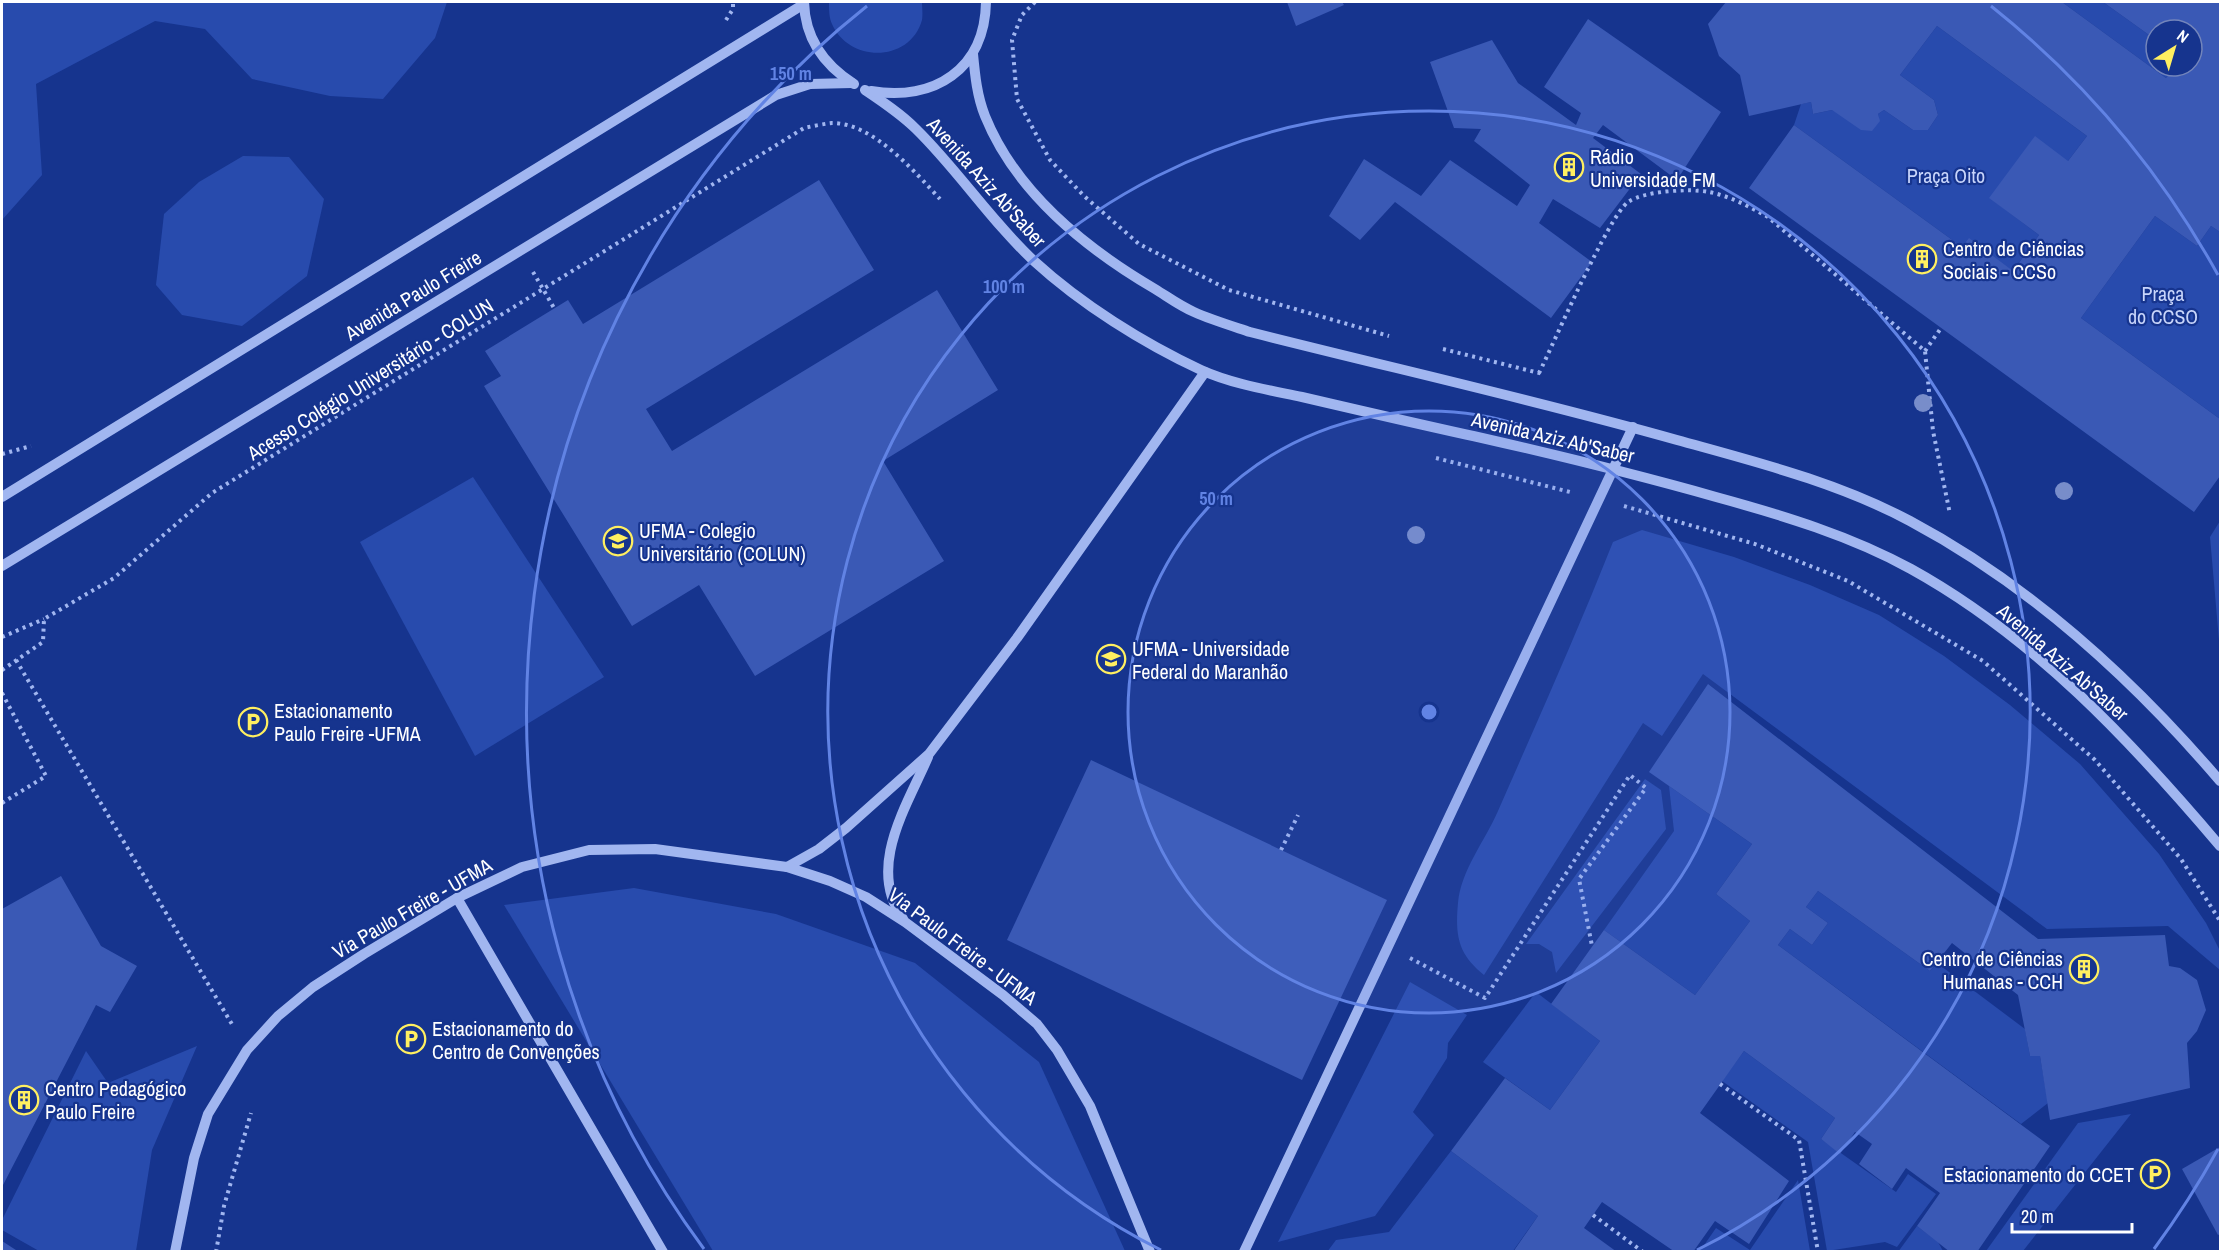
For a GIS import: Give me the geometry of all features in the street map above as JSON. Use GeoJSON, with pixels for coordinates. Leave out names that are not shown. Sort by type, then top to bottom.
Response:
{"type":"FeatureCollection","features":[{"type":"Feature","properties":{"kind":"street"},"geometry":{"type":"LineString","coordinates":[[986,2],[986,19]]}},
{"type":"Feature","properties":{"kind":"street"},"geometry":{"type":"LineString","coordinates":[[2,498],[804,3],[808,27],[817,50],[832,69],[852,84],[865,90],[895,95],[925,90],[952,76],[973,54],[994,2]]}},
{"type":"Feature","properties":{"kind":"street","name":"Avenida Aziz Ab'Saber"},"geometry":{"type":"LineString","coordinates":[[973,54],[976,85],[984,114],[997,143],[1023,181],[1051,213],[1092,247],[1193,312],[1250,332],[1633,427],[1779,468],[1846,491],[1910,521],[1968,555],[2038,605],[2086,644],[2191,747],[2220,782]]}},
{"type":"Feature","properties":{"kind":"street","name":"Avenida Paulo Freire"},"geometry":{"type":"LineString","coordinates":[[2,566],[776,95],[810,84],[852,84]]}},
{"type":"Feature","properties":{"kind":"street","name":"Avenida Aziz Ab'Saber"},"geometry":{"type":"LineString","coordinates":[[865,90],[896,110],[918,131],[989,214],[1035,262],[1085,301],[1146,341],[1205,372],[1270,390],[1614,468],[1766,511],[1849,540],[1911,569],[1979,612],[2034,654],[2094,707],[2158,772],[2220,846]]}},
{"type":"Feature","properties":{"kind":"street"},"geometry":{"type":"LineString","coordinates":[[787,867],[819,849],[846,828],[929,754],[1017,638],[1205,372]]}},
{"type":"Feature","properties":{"kind":"street"},"geometry":{"type":"LineString","coordinates":[[1244,1251],[1633,427]]}},
{"type":"Feature","properties":{"kind":"street"},"geometry":{"type":"LineString","coordinates":[[905,922],[896,909],[890,893],[891,841],[929,754]]}},
{"type":"Feature","properties":{"kind":"street","name":"Via Paulo Freire - UFMA"},"geometry":{"type":"LineString","coordinates":[[175,1251],[194,1158],[208,1114],[247,1050],[278,1016],[313,987],[457,898],[522,867],[589,850],[655,849],[787,867],[866,897],[905,922],[1003,995],[1037,1024],[1057,1050],[1090,1106],[1150,1251]]}},
{"type":"Feature","properties":{"kind":"street"},"geometry":{"type":"LineString","coordinates":[[457,898],[663,1251]]}},
{"type":"Feature","properties":{"kind":"path","name":"Acesso Colégio Universitário - COLUN"},"geometry":{"type":"LineString","coordinates":[[2,637],[44,619],[114,578],[212,494],[804,128],[833,123],[872,135],[918,175],[948,207]]}},
{"type":"Feature","properties":{"kind":"path"},"geometry":{"type":"LineString","coordinates":[[1539,373],[1608,232],[1628,202],[1657,192],[1708,191],[1745,205],[1768,217],[1925,351]]}},
{"type":"Feature","properties":{"kind":"path"},"geometry":{"type":"LineString","coordinates":[[520,250],[554,308]]}},
{"type":"Feature","properties":{"kind":"path"},"geometry":{"type":"LineString","coordinates":[[1941,328],[1925,351],[1933,431],[1952,520]]}},
{"type":"Feature","properties":{"kind":"path"},"geometry":{"type":"LineString","coordinates":[[1599,499],[1755,544],[1848,581],[1983,662],[2095,760],[2181,859],[2220,921]]}},
{"type":"Feature","properties":{"kind":"path"},"geometry":{"type":"LineString","coordinates":[[2,670],[43,642],[44,619]]}},
{"type":"Feature","properties":{"kind":"path"},"geometry":{"type":"LineString","coordinates":[[16,660],[247,1050]]}},
{"type":"Feature","properties":{"kind":"path"},"geometry":{"type":"LineString","coordinates":[[2,693],[46,776],[2,803]]}},
{"type":"Feature","properties":{"kind":"path"},"geometry":{"type":"LineString","coordinates":[[1388,946],[1485,998],[1630,775],[1647,788],[1579,879],[1593,946]]}},
{"type":"Feature","properties":{"kind":"path"},"geometry":{"type":"LineString","coordinates":[[1281,850],[1298,815]]}},
{"type":"Feature","properties":{"kind":"path"},"geometry":{"type":"LineString","coordinates":[[1719,1084],[1799,1140],[1818,1251]]}},
{"type":"Feature","properties":{"kind":"path"},"geometry":{"type":"LineString","coordinates":[[216,1251],[224,1206],[251,1113]]}},
{"type":"Feature","properties":{"kind":"path"},"geometry":{"type":"LineString","coordinates":[[1593,1215],[1643,1251]]}},
{"type":"Feature","properties":{"kind":"green space"},"geometry":{"type":"Polygon","coordinates":[[[2,2],[447,2],[435,38],[383,99],[330,96],[252,79],[205,29],[155,21],[36,84],[42,175],[2,220],[2,2]]]}},
{"type":"Feature","properties":{"kind":"green space"},"geometry":{"type":"Polygon","coordinates":[[[829,2],[922,2],[922,20],[915,34],[905,44],[879,53],[865,51],[852,46],[840,37],[831,22],[829,2]]]}},
{"type":"Feature","properties":{"kind":"green space"},"geometry":{"type":"Polygon","coordinates":[[[2062,2],[2103,2],[2144,31],[2144,62],[2062,2]]]}},
{"type":"Feature","properties":{"kind":"green space","name":"Praça Oito"},"geometry":{"type":"Polygon","coordinates":[[[1937,26],[2087,136],[2068,161],[1990,198],[2039,235],[2013,271],[1962,247],[1794,125],[1801,104],[1811,102],[1813,114],[1832,110],[1879,121],[1878,114],[1884,110],[1913,130],[1928,130],[1938,115],[1934,100],[1900,75],[1937,26]]]}},
{"type":"Feature","properties":{"kind":"green space"},"geometry":{"type":"Polygon","coordinates":[[[243,156],[289,157],[324,199],[307,276],[242,326],[182,315],[156,285],[164,214],[199,182],[243,156]]]}},
{"type":"Feature","properties":{"kind":"green space","name":"Praça do CCSO"},"geometry":{"type":"Polygon","coordinates":[[[2155,216],[2197,246],[2211,226],[2220,232],[2220,419],[2081,318],[2155,216]]]}},
{"type":"Feature","properties":{"kind":"green space"},"geometry":{"type":"Polygon","coordinates":[[[473,477],[604,677],[475,756],[360,542],[473,477]]]}},
{"type":"Feature","properties":{"kind":"green space"},"geometry":{"type":"Polygon","coordinates":[[[2220,521],[2220,652],[2210,537],[2220,521]]]}},
{"type":"Feature","properties":{"kind":"green space"},"geometry":{"type":"Polygon","coordinates":[[[1642,530],[1734,557],[1810,585],[1879,615],[1944,656],[2010,705],[2080,764],[2159,854],[2206,923],[2220,951],[2220,970],[2168,926],[2047,929],[1703,674],[1662,736],[1643,723],[1484,975],[1469,960],[1458,935],[1458,903],[1464,879],[1498,811],[1613,542],[1642,530]]]}},
{"type":"Feature","properties":{"kind":"green space"},"geometry":{"type":"Polygon","coordinates":[[[1645,779],[1661,790],[1666,829],[1556,973],[1552,952],[1539,944],[1526,944],[1645,779]]]}},
{"type":"Feature","properties":{"kind":"green space"},"geometry":{"type":"Polygon","coordinates":[[[1669,786],[1752,844],[1716,894],[1750,921],[1695,995],[1604,930],[1674,831],[1669,786]]]}},
{"type":"Feature","properties":{"kind":"green space"},"geometry":{"type":"Polygon","coordinates":[[[634,888],[776,914],[915,963],[1039,1062],[1125,1251],[713,1251],[504,905],[634,888]]]}},
{"type":"Feature","properties":{"kind":"green space"},"geometry":{"type":"Polygon","coordinates":[[[1818,891],[1930,971],[1937,963],[2025,1029],[2030,1056],[2040,1056],[2048,1103],[2021,1124],[1778,945],[1790,929],[1812,945],[1828,923],[1806,907],[1818,891]]]}},
{"type":"Feature","properties":{"kind":"green space"},"geometry":{"type":"Polygon","coordinates":[[[1410,982],[1467,1015],[1448,1043],[1447,1058],[1413,1112],[1434,1135],[1375,1216],[1278,1242],[1410,982]]]}},
{"type":"Feature","properties":{"kind":"green space"},"geometry":{"type":"Polygon","coordinates":[[[1536,992],[1600,1041],[1550,1110],[1483,1062],[1536,992]]]}},
{"type":"Feature","properties":{"kind":"green space"},"geometry":{"type":"Polygon","coordinates":[[[197,1046],[152,1150],[136,1251],[39,1251],[2,1230],[2,1220],[86,1051],[108,1083],[197,1046]]]}},
{"type":"Feature","properties":{"kind":"green space"},"geometry":{"type":"Polygon","coordinates":[[[1744,1051],[1835,1118],[1821,1139],[1896,1192],[1908,1174],[1936,1194],[1897,1247],[1885,1242],[1827,1251],[1808,1142],[1722,1081],[1744,1051]]]}},
{"type":"Feature","properties":{"kind":"green space"},"geometry":{"type":"Polygon","coordinates":[[[2131,1114],[2023,1251],[1986,1251],[2078,1123],[2131,1114]]]}},
{"type":"Feature","properties":{"kind":"green space"},"geometry":{"type":"Polygon","coordinates":[[[1451,1151],[1538,1216],[1513,1251],[1327,1252],[1336,1240],[1389,1232],[1451,1151]]]}},
{"type":"Feature","properties":{"kind":"green space"},"geometry":{"type":"Polygon","coordinates":[[[1798,1180],[1810,1251],[1700,1251],[1716,1228],[1750,1250],[1798,1180]]]}},
{"type":"Feature","properties":{"kind":"green space"},"geometry":{"type":"Polygon","coordinates":[[[1917,1226],[1938,1242],[1943,1251],[1898,1252],[1917,1226]]]}},
{"type":"Feature","properties":{"kind":"building"},"geometry":{"type":"Polygon","coordinates":[[[1287,2],[1342,2],[1344,5],[1296,26],[1287,2]]]}},
{"type":"Feature","properties":{"kind":"building","name":"Centro de Ciências Sociais - CCSo"},"geometry":{"type":"Polygon","coordinates":[[[1726,2],[2062,2],[2144,62],[2144,78],[2204,78],[2204,18],[2144,18],[2144,31],[2103,2],[2220,2],[2220,232],[2211,226],[2197,246],[2155,216],[2081,318],[2220,419],[2220,476],[2194,512],[1749,188],[1794,125],[1962,247],[1969,238],[2013,271],[2039,235],[1989,198],[2035,136],[2068,161],[2087,136],[1937,26],[1900,75],[1934,100],[1938,115],[1928,130],[1913,130],[1884,110],[1878,114],[1880,121],[1872,131],[1861,130],[1832,110],[1813,114],[1811,102],[1749,116],[1740,75],[1719,56],[1708,24],[1726,2]]]}},
{"type":"Feature","properties":{"kind":"building","name":"Rádio Universidade FM"},"geometry":{"type":"Polygon","coordinates":[[[1588,19],[1721,112],[1677,180],[1603,125],[1593,138],[1641,174],[1600,228],[1553,199],[1539,223],[1592,262],[1551,318],[1395,202],[1360,240],[1329,216],[1364,159],[1421,196],[1450,160],[1517,206],[1530,185],[1474,141],[1481,129],[1454,128],[1430,62],[1492,40],[1518,83],[1576,125],[1581,113],[1544,87],[1588,19]]]}},
{"type":"Feature","properties":{"kind":"building"},"geometry":{"type":"Polygon","coordinates":[[[819,180],[874,270],[646,409],[672,451],[937,290],[998,390],[883,461],[944,561],[755,676],[699,585],[632,626],[484,386],[501,376],[485,351],[568,300],[583,324],[819,180]]]}},
{"type":"Feature","properties":{"kind":"building","name":"Centro de Ciências Humanas - CCH"},"geometry":{"type":"Polygon","coordinates":[[[1708,684],[2038,939],[2165,935],[2169,966],[2180,968],[2197,980],[2206,1010],[2197,1031],[2187,1043],[2190,1088],[2050,1120],[2040,1056],[2030,1056],[2018,995],[1952,943],[1930,971],[1818,891],[1806,907],[1828,923],[1812,945],[1790,929],[1778,945],[2050,1146],[1977,1252],[1950,1252],[1917,1226],[1940,1193],[1906,1168],[1892,1189],[1859,1164],[1872,1144],[1855,1132],[1840,1154],[1821,1139],[1835,1118],[1744,1051],[1700,1113],[1789,1181],[1749,1244],[1715,1221],[1693,1252],[1675,1252],[1602,1202],[1584,1228],[1617,1252],[1513,1252],[1538,1216],[1451,1151],[1505,1078],[1550,1110],[1600,1041],[1551,1004],[1604,930],[1695,995],[1750,921],[1716,894],[1752,844],[1649,772],[1708,684]]]}},
{"type":"Feature","properties":{"kind":"building"},"geometry":{"type":"Polygon","coordinates":[[[1091,760],[1387,900],[1302,1080],[1007,940],[1091,760]]]}},
{"type":"Feature","properties":{"kind":"building","name":"Centro Pedagógico Paulo Freire"},"geometry":{"type":"Polygon","coordinates":[[[61,876],[101,946],[137,966],[110,1012],[96,1005],[2,1187],[2,909],[61,876]]]}},
{"type":"Feature","properties":{"kind":"building"},"geometry":{"type":"Polygon","coordinates":[[[2220,1147],[2220,1234],[2218,1235],[2182,1169],[2220,1147]]]}},
{"type":"Feature","properties":{"kind":"building"},"geometry":{"type":"Polygon","coordinates":[[[2,1241],[19,1252],[2,1252],[2,1241]]]}},
{"type":"Feature","properties":{"kind":"place","name":"Rádio Universidade FM"},"geometry":{"type":"Point","coordinates":[1569,167]}},
{"type":"Feature","properties":{"kind":"place","name":"Centro de Ciências Sociais - CCSo"},"geometry":{"type":"Point","coordinates":[1922,259]}},
{"type":"Feature","properties":{"kind":"place","name":"UFMA - Colegio Universitário (COLUN)"},"geometry":{"type":"Point","coordinates":[618,541]}},
{"type":"Feature","properties":{"kind":"place","name":"UFMA - Universidade Federal do Maranhão"},"geometry":{"type":"Point","coordinates":[1111,659]}},
{"type":"Feature","properties":{"kind":"place","name":"Estacionamento Paulo Freire -UFMA"},"geometry":{"type":"Point","coordinates":[253,722]}},
{"type":"Feature","properties":{"kind":"place","name":"Centro de Ciências Humanas - CCH"},"geometry":{"type":"Point","coordinates":[2084,969]}},
{"type":"Feature","properties":{"kind":"place","name":"Estacionamento do Centro de Convenções"},"geometry":{"type":"Point","coordinates":[411,1039]}},
{"type":"Feature","properties":{"kind":"place","name":"Centro Pedagógico Paulo Freire"},"geometry":{"type":"Point","coordinates":[24,1100]}},
{"type":"Feature","properties":{"kind":"place","name":"Estacionamento do CCET"},"geometry":{"type":"Point","coordinates":[2155,1174]}}]}
